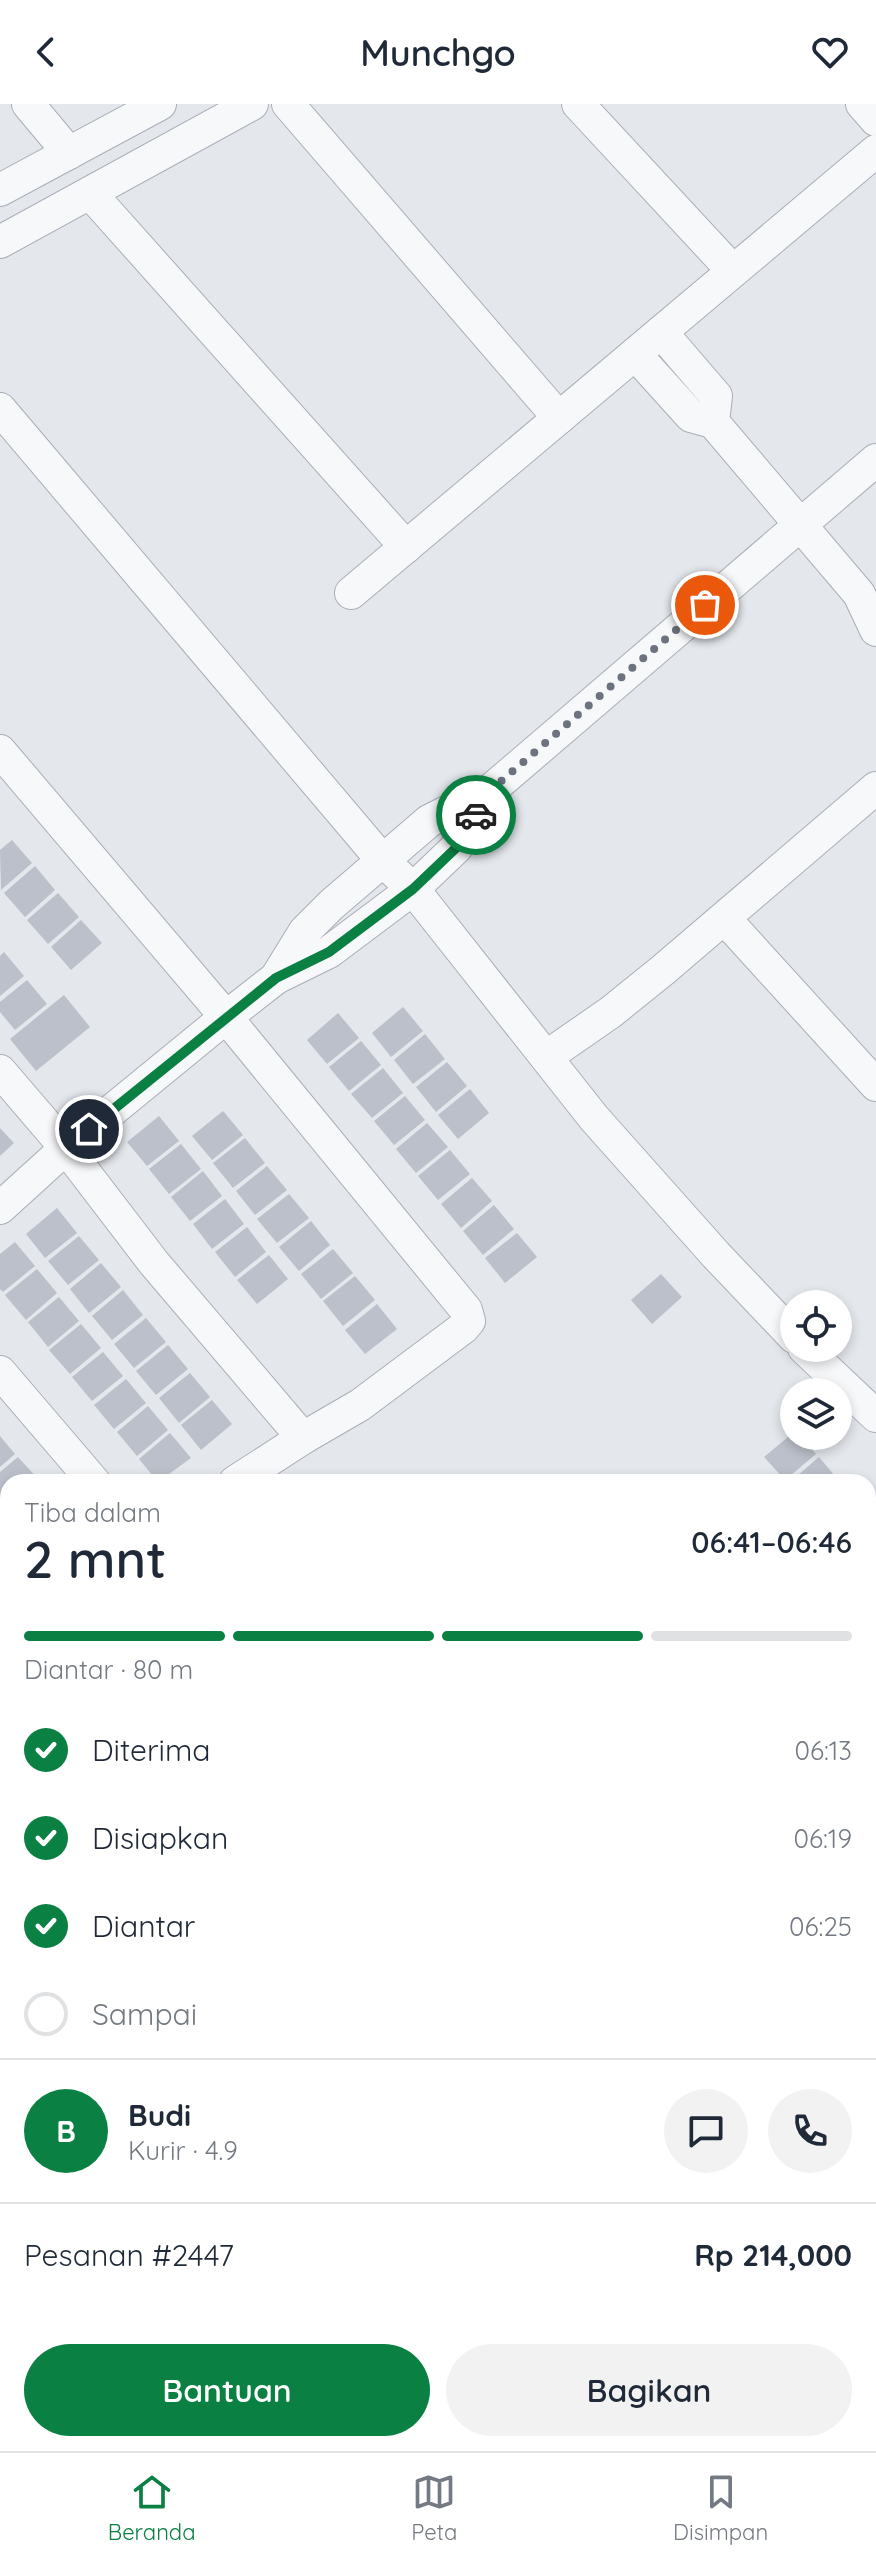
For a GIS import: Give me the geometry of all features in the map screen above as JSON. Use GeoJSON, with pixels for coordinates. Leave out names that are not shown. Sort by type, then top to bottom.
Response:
{"type":"FeatureCollection","features":[{"type":"Feature","properties":{"kind":"street"},"geometry":{"type":"LineString","coordinates":[[28,104],[69,153]]}},
{"type":"Feature","properties":{"kind":"street"},"geometry":{"type":"LineString","coordinates":[[0,190],[160,104]]}},
{"type":"Feature","properties":{"kind":"street"},"geometry":{"type":"LineString","coordinates":[[0,242],[252,104]]}},
{"type":"Feature","properties":{"kind":"street"},"geometry":{"type":"LineString","coordinates":[[288,104],[559,418]]}},
{"type":"Feature","properties":{"kind":"street"},"geometry":{"type":"LineString","coordinates":[[578,104],[733,271]]}},
{"type":"Feature","properties":{"kind":"street"},"geometry":{"type":"LineString","coordinates":[[862,104],[876,120]]}},
{"type":"Feature","properties":{"kind":"street"},"geometry":{"type":"LineString","coordinates":[[351,593],[876,151]]}},
{"type":"Feature","properties":{"kind":"street"},"geometry":{"type":"LineString","coordinates":[[90,193],[406,547]]}},
{"type":"Feature","properties":{"kind":"street"},"geometry":{"type":"LineString","coordinates":[[661,332],[716,396],[713,422]]}},
{"type":"Feature","properties":{"kind":"street"},"geometry":{"type":"LineString","coordinates":[[635,354],[691,416],[713,422],[867,598],[876,630]]}},
{"type":"Feature","properties":{"kind":"street"},"geometry":{"type":"LineString","coordinates":[[0,409],[383,861],[413,889],[594,1118],[780,1322]]}},
{"type":"Feature","properties":{"kind":"street"},"geometry":{"type":"LineString","coordinates":[[276,978],[305,931],[331,905],[429,821],[492,789],[876,460]]}},
{"type":"Feature","properties":{"kind":"street"},"geometry":{"type":"LineString","coordinates":[[0,751],[226,1017],[466,1310],[469,1321],[360,1405],[247,1474]]}},
{"type":"Feature","properties":{"kind":"street"},"geometry":{"type":"LineString","coordinates":[[0,1208],[66,1148],[276,978],[329,952],[413,889],[456,848],[492,789]]}},
{"type":"Feature","properties":{"kind":"street"},"geometry":{"type":"LineString","coordinates":[[546,1057],[611,1012],[875,792]]}},
{"type":"Feature","properties":{"kind":"street"},"geometry":{"type":"LineString","coordinates":[[725,919],[876,1085]]}},
{"type":"Feature","properties":{"kind":"street"},"geometry":{"type":"LineString","coordinates":[[0,1071],[66,1148],[154,1263],[303,1438]]}},
{"type":"Feature","properties":{"kind":"street"},"geometry":{"type":"LineString","coordinates":[[819,1362],[876,1416]]}},
{"type":"Feature","properties":{"kind":"street"},"geometry":{"type":"LineString","coordinates":[[0,1372],[87,1474]]}},
{"type":"Feature","properties":{"kind":"building"},"geometry":{"type":"Polygon","coordinates":[[[12,840],[32,863],[1,890],[0,850],[12,840]]]}},
{"type":"Feature","properties":{"kind":"building"},"geometry":{"type":"Polygon","coordinates":[[[35,866],[55,890],[25,917],[4,893],[35,866]]]}},
{"type":"Feature","properties":{"kind":"building"},"geometry":{"type":"Polygon","coordinates":[[[58,893],[79,917],[48,944],[27,920],[58,893]]]}},
{"type":"Feature","properties":{"kind":"building"},"geometry":{"type":"Polygon","coordinates":[[[81,920],[102,943],[71,970],[51,947],[81,920]]]}},
{"type":"Feature","properties":{"kind":"building"},"geometry":{"type":"Polygon","coordinates":[[[4,952],[24,976],[0,996],[0,956],[4,952]]]}},
{"type":"Feature","properties":{"kind":"building"},"geometry":{"type":"Polygon","coordinates":[[[27,980],[47,1004],[15,1030],[0,1012],[0,1002],[27,980]]]}},
{"type":"Feature","properties":{"kind":"building"},"geometry":{"type":"Polygon","coordinates":[[[64,995],[90,1027],[36,1071],[10,1039],[64,995]]]}},
{"type":"Feature","properties":{"kind":"building"},"geometry":{"type":"Polygon","coordinates":[[[403,1007],[423,1031],[391,1057],[372,1033],[403,1007]]]}},
{"type":"Feature","properties":{"kind":"building"},"geometry":{"type":"Polygon","coordinates":[[[338,1013],[359,1038],[327,1064],[307,1040],[338,1013]]]}},
{"type":"Feature","properties":{"kind":"building"},"geometry":{"type":"Polygon","coordinates":[[[425,1034],[445,1059],[413,1084],[394,1060],[425,1034]]]}},
{"type":"Feature","properties":{"kind":"building"},"geometry":{"type":"Polygon","coordinates":[[[361,1041],[381,1065],[349,1091],[329,1067],[361,1041]]]}},
{"type":"Feature","properties":{"kind":"building"},"geometry":{"type":"Polygon","coordinates":[[[447,1062],[467,1086],[436,1112],[416,1087],[447,1062]]]}},
{"type":"Feature","properties":{"kind":"building"},"geometry":{"type":"Polygon","coordinates":[[[383,1068],[403,1093],[372,1118],[351,1094],[383,1068]]]}},
{"type":"Feature","properties":{"kind":"building"},"geometry":{"type":"Polygon","coordinates":[[[470,1089],[489,1113],[458,1139],[438,1115],[470,1089]]]}},
{"type":"Feature","properties":{"kind":"building"},"geometry":{"type":"Polygon","coordinates":[[[405,1096],[425,1120],[394,1145],[374,1121],[405,1096]]]}},
{"type":"Feature","properties":{"kind":"building"},"geometry":{"type":"Polygon","coordinates":[[[223,1111],[243,1135],[212,1160],[192,1136],[223,1111]]]}},
{"type":"Feature","properties":{"kind":"building"},"geometry":{"type":"Polygon","coordinates":[[[159,1116],[179,1141],[147,1166],[127,1142],[159,1116]]]}},
{"type":"Feature","properties":{"kind":"building"},"geometry":{"type":"Polygon","coordinates":[[[427,1123],[448,1147],[416,1173],[396,1149],[427,1123]]]}},
{"type":"Feature","properties":{"kind":"building"},"geometry":{"type":"Polygon","coordinates":[[[0,1128],[14,1143],[0,1156],[0,1128]]]}},
{"type":"Feature","properties":{"kind":"building"},"geometry":{"type":"Polygon","coordinates":[[[245,1138],[265,1163],[233,1188],[213,1163],[245,1138]]]}},
{"type":"Feature","properties":{"kind":"building"},"geometry":{"type":"Polygon","coordinates":[[[181,1144],[201,1169],[169,1194],[149,1169],[181,1144]]]}},
{"type":"Feature","properties":{"kind":"building"},"geometry":{"type":"Polygon","coordinates":[[[450,1150],[470,1174],[438,1200],[418,1176],[450,1150]]]}},
{"type":"Feature","properties":{"kind":"building"},"geometry":{"type":"Polygon","coordinates":[[[267,1166],[287,1190],[255,1215],[236,1191],[267,1166]]]}},
{"type":"Feature","properties":{"kind":"building"},"geometry":{"type":"Polygon","coordinates":[[[203,1171],[222,1196],[190,1221],[171,1197],[203,1171]]]}},
{"type":"Feature","properties":{"kind":"building"},"geometry":{"type":"Polygon","coordinates":[[[472,1178],[492,1201],[461,1228],[441,1204],[472,1178]]]}},
{"type":"Feature","properties":{"kind":"building"},"geometry":{"type":"Polygon","coordinates":[[[289,1194],[309,1218],[277,1243],[257,1219],[289,1194]]]}},
{"type":"Feature","properties":{"kind":"building"},"geometry":{"type":"Polygon","coordinates":[[[225,1199],[244,1224],[212,1249],[193,1224],[225,1199]]]}},
{"type":"Feature","properties":{"kind":"building"},"geometry":{"type":"Polygon","coordinates":[[[494,1205],[514,1229],[483,1255],[463,1231],[494,1205]]]}},
{"type":"Feature","properties":{"kind":"building"},"geometry":{"type":"Polygon","coordinates":[[[57,1208],[77,1233],[45,1258],[26,1234],[57,1208]]]}},
{"type":"Feature","properties":{"kind":"building"},"geometry":{"type":"Polygon","coordinates":[[[311,1221],[330,1245],[299,1271],[279,1247],[311,1221]]]}},
{"type":"Feature","properties":{"kind":"building"},"geometry":{"type":"Polygon","coordinates":[[[247,1227],[266,1252],[235,1277],[215,1252],[247,1227]]]}},
{"type":"Feature","properties":{"kind":"building"},"geometry":{"type":"Polygon","coordinates":[[[517,1233],[537,1257],[505,1283],[485,1258],[517,1233]]]}},
{"type":"Feature","properties":{"kind":"building"},"geometry":{"type":"Polygon","coordinates":[[[79,1236],[99,1260],[68,1285],[48,1261],[79,1236]]]}},
{"type":"Feature","properties":{"kind":"building"},"geometry":{"type":"Polygon","coordinates":[[[15,1242],[35,1266],[3,1292],[0,1289],[0,1254],[15,1242]]]}},
{"type":"Feature","properties":{"kind":"building"},"geometry":{"type":"Polygon","coordinates":[[[333,1249],[353,1273],[321,1299],[301,1274],[333,1249]]]}},
{"type":"Feature","properties":{"kind":"building"},"geometry":{"type":"Polygon","coordinates":[[[269,1255],[288,1279],[257,1304],[237,1280],[269,1255]]]}},
{"type":"Feature","properties":{"kind":"building"},"geometry":{"type":"Polygon","coordinates":[[[101,1263],[121,1287],[89,1313],[70,1289],[101,1263]]]}},
{"type":"Feature","properties":{"kind":"building"},"geometry":{"type":"Polygon","coordinates":[[[37,1269],[57,1293],[26,1320],[5,1295],[37,1269]]]}},
{"type":"Feature","properties":{"kind":"building"},"geometry":{"type":"Polygon","coordinates":[[[661,1274],[682,1297],[652,1324],[631,1300],[661,1274]]]}},
{"type":"Feature","properties":{"kind":"building"},"geometry":{"type":"Polygon","coordinates":[[[355,1276],[375,1300],[343,1326],[323,1301],[355,1276]]]}},
{"type":"Feature","properties":{"kind":"building"},"geometry":{"type":"Polygon","coordinates":[[[123,1290],[143,1315],[112,1340],[92,1316],[123,1290]]]}},
{"type":"Feature","properties":{"kind":"building"},"geometry":{"type":"Polygon","coordinates":[[[59,1297],[79,1321],[48,1347],[28,1322],[59,1297]]]}},
{"type":"Feature","properties":{"kind":"building"},"geometry":{"type":"Polygon","coordinates":[[[377,1304],[397,1329],[365,1354],[345,1330],[377,1304]]]}},
{"type":"Feature","properties":{"kind":"building"},"geometry":{"type":"Polygon","coordinates":[[[146,1318],[166,1342],[134,1368],[114,1344],[146,1318]]]}},
{"type":"Feature","properties":{"kind":"building"},"geometry":{"type":"Polygon","coordinates":[[[81,1324],[101,1348],[70,1374],[49,1350],[81,1324]]]}},
{"type":"Feature","properties":{"kind":"building"},"geometry":{"type":"Polygon","coordinates":[[[168,1345],[188,1369],[156,1395],[136,1371],[168,1345]]]}},
{"type":"Feature","properties":{"kind":"building"},"geometry":{"type":"Polygon","coordinates":[[[103,1352],[123,1376],[92,1401],[72,1377],[103,1352]]]}},
{"type":"Feature","properties":{"kind":"building"},"geometry":{"type":"Polygon","coordinates":[[[190,1373],[210,1397],[179,1423],[159,1398],[190,1373]]]}},
{"type":"Feature","properties":{"kind":"building"},"geometry":{"type":"Polygon","coordinates":[[[126,1379],[146,1403],[114,1429],[94,1405],[126,1379]]]}},
{"type":"Feature","properties":{"kind":"building"},"geometry":{"type":"Polygon","coordinates":[[[212,1400],[232,1424],[201,1450],[181,1425],[212,1400]]]}},
{"type":"Feature","properties":{"kind":"building"},"geometry":{"type":"Polygon","coordinates":[[[148,1406],[168,1430],[137,1456],[117,1432],[148,1406]]]}},
{"type":"Feature","properties":{"kind":"building"},"geometry":{"type":"Polygon","coordinates":[[[170,1433],[191,1458],[169,1474],[151,1474],[139,1459],[170,1433]]]}},
{"type":"Feature","properties":{"kind":"building"},"geometry":{"type":"Polygon","coordinates":[[[0,1436],[15,1454],[0,1467],[0,1436]]]}},
{"type":"Feature","properties":{"kind":"building"},"geometry":{"type":"Polygon","coordinates":[[[780,1444],[780,1450],[812,1450],[816,1454],[792,1474],[780,1474],[764,1457],[780,1444]]]}},
{"type":"Feature","properties":{"kind":"building"},"geometry":{"type":"Polygon","coordinates":[[[18,1457],[34,1474],[0,1474],[18,1457]]]}},
{"type":"Feature","properties":{"kind":"building"},"geometry":{"type":"Polygon","coordinates":[[[819,1457],[833,1474],[799,1474],[819,1457]]]}},
{"type":"Feature","properties":{"kind":"way so far"},"geometry":{"type":"LineString","coordinates":[[476,815],[492,789],[705,605]]}},
{"type":"Feature","properties":{"kind":"route"},"geometry":{"type":"LineString","coordinates":[[89,1129],[276,978],[329,952],[413,889],[456,848],[476,815]]}}]}
